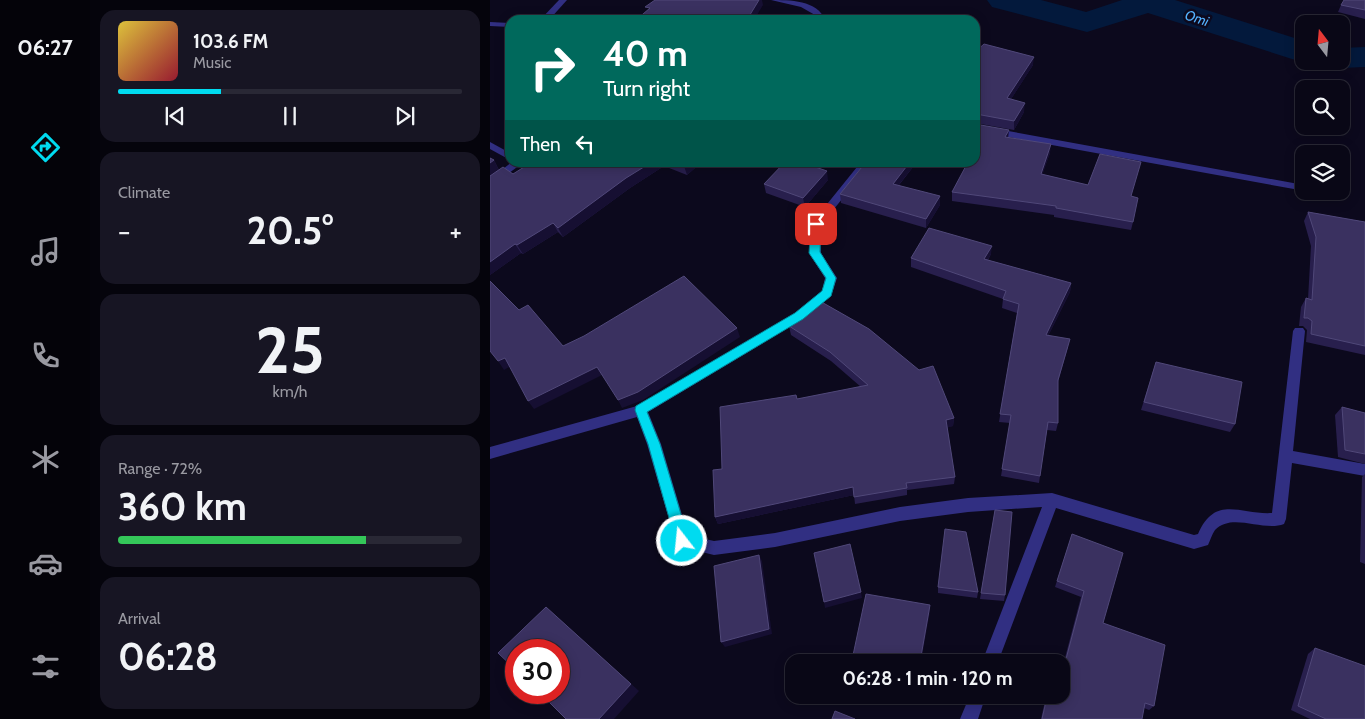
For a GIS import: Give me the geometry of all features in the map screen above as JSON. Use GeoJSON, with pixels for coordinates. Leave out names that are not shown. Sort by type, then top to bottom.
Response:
{"type":"FeatureCollection","features":[{"type":"Feature","properties":{"kind":"street"},"geometry":{"type":"LineString","coordinates":[[549,15],[564,0]]}},
{"type":"Feature","properties":{"kind":"street"},"geometry":{"type":"LineString","coordinates":[[775,0],[803,5],[819,15]]}},
{"type":"Feature","properties":{"kind":"street"},"geometry":{"type":"LineString","coordinates":[[490,24],[505,26]]}},
{"type":"Feature","properties":{"kind":"street"},"geometry":{"type":"LineString","coordinates":[[980,129],[1295,186]]}},
{"type":"Feature","properties":{"kind":"street"},"geometry":{"type":"LineString","coordinates":[[490,145],[505,154]]}},
{"type":"Feature","properties":{"kind":"street"},"geometry":{"type":"LineString","coordinates":[[490,184],[512,167]]}},
{"type":"Feature","properties":{"kind":"street"},"geometry":{"type":"LineString","coordinates":[[490,453],[640,410],[799,316],[827,293],[831,278],[814,253],[816,224],[863,167]]}},
{"type":"Feature","properties":{"kind":"street"},"geometry":{"type":"LineString","coordinates":[[640,410],[654,444],[682,541],[714,548],[775,540],[900,514],[968,505],[1052,500],[1194,542],[1203,540],[1209,526],[1226,515],[1269,520],[1279,518],[1299,331]]}},
{"type":"Feature","properties":{"kind":"street"},"geometry":{"type":"LineString","coordinates":[[1287,456],[1365,470]]}},
{"type":"Feature","properties":{"kind":"street"},"geometry":{"type":"LineString","coordinates":[[993,654],[1052,500]]}},
{"type":"Feature","properties":{"kind":"street"},"geometry":{"type":"LineString","coordinates":[[969,719],[975,704]]}},
{"type":"Feature","properties":{"kind":"building"},"geometry":{"type":"Polygon","coordinates":[[[655,0],[759,0],[750,15],[642,15],[650,8],[645,7],[655,0]]]}},
{"type":"Feature","properties":{"kind":"building"},"geometry":{"type":"Polygon","coordinates":[[[1344,0],[1365,0],[1365,10],[1341,5],[1344,0]]]}},
{"type":"Feature","properties":{"kind":"building"},"geometry":{"type":"Polygon","coordinates":[[[984,44],[1034,57],[1007,98],[1025,103],[1014,121],[980,115],[980,48],[984,44]]]}},
{"type":"Feature","properties":{"kind":"building"},"geometry":{"type":"Polygon","coordinates":[[[980,125],[1009,130],[1005,137],[1051,144],[1041,174],[1088,185],[1100,154],[1141,162],[1131,196],[1138,198],[1133,222],[1056,208],[1056,206],[952,192],[965,167],[980,167],[980,125]]]}},
{"type":"Feature","properties":{"kind":"building"},"geometry":{"type":"Polygon","coordinates":[[[503,167],[513,174],[524,167],[644,167],[558,228],[553,223],[517,245],[515,244],[490,262],[490,176],[503,167]]]}},
{"type":"Feature","properties":{"kind":"building"},"geometry":{"type":"Polygon","coordinates":[[[780,167],[815,167],[827,171],[803,198],[764,184],[780,167]]]}},
{"type":"Feature","properties":{"kind":"building"},"geometry":{"type":"Polygon","coordinates":[[[862,167],[906,167],[893,184],[940,196],[926,219],[840,194],[862,167]]]}},
{"type":"Feature","properties":{"kind":"building"},"geometry":{"type":"Polygon","coordinates":[[[1308,212],[1365,222],[1365,346],[1311,334],[1312,321],[1304,318],[1306,298],[1312,300],[1316,237],[1308,212]]]}},
{"type":"Feature","properties":{"kind":"building"},"geometry":{"type":"Polygon","coordinates":[[[929,228],[992,246],[984,259],[1071,283],[1046,335],[1070,339],[1058,380],[1058,423],[1048,422],[1040,476],[1002,469],[1011,415],[1000,414],[1019,304],[1003,299],[1006,291],[911,258],[929,228]]]}},
{"type":"Feature","properties":{"kind":"building"},"geometry":{"type":"Polygon","coordinates":[[[684,276],[737,328],[638,392],[618,400],[597,367],[528,401],[505,358],[498,361],[490,351],[490,281],[519,310],[528,305],[563,346],[584,336],[684,276]]]}},
{"type":"Feature","properties":{"kind":"building"},"geometry":{"type":"Polygon","coordinates":[[[818,300],[869,329],[919,370],[933,366],[954,418],[946,420],[955,477],[906,483],[907,488],[854,497],[853,487],[715,517],[713,470],[722,469],[720,407],[796,395],[797,399],[868,385],[830,352],[789,326],[818,300]]]}},
{"type":"Feature","properties":{"kind":"building"},"geometry":{"type":"Polygon","coordinates":[[[1156,362],[1242,382],[1235,424],[1144,402],[1156,362]]]}},
{"type":"Feature","properties":{"kind":"building"},"geometry":{"type":"Polygon","coordinates":[[[1342,407],[1365,413],[1365,454],[1345,450],[1342,407]]]}},
{"type":"Feature","properties":{"kind":"building"},"geometry":{"type":"Polygon","coordinates":[[[995,510],[1012,512],[1005,595],[981,593],[995,510]]]}},
{"type":"Feature","properties":{"kind":"building"},"geometry":{"type":"Polygon","coordinates":[[[945,529],[966,532],[978,592],[938,587],[945,529]]]}},
{"type":"Feature","properties":{"kind":"building"},"geometry":{"type":"Polygon","coordinates":[[[1072,534],[1123,553],[1103,623],[1165,645],[1154,706],[1145,703],[1142,719],[1042,719],[1045,704],[1070,704],[1070,654],[1067,654],[1084,591],[1057,581],[1072,534]]]}},
{"type":"Feature","properties":{"kind":"building"},"geometry":{"type":"Polygon","coordinates":[[[850,544],[861,592],[824,602],[814,553],[850,544]]]}},
{"type":"Feature","properties":{"kind":"building"},"geometry":{"type":"Polygon","coordinates":[[[759,555],[769,629],[721,642],[714,566],[759,555]]]}},
{"type":"Feature","properties":{"kind":"building"},"geometry":{"type":"Polygon","coordinates":[[[866,594],[930,605],[921,654],[853,654],[866,594]]]}},
{"type":"Feature","properties":{"kind":"building"},"geometry":{"type":"Polygon","coordinates":[[[546,607],[631,684],[599,719],[566,719],[551,704],[570,704],[570,639],[513,639],[546,607]]]}},
{"type":"Feature","properties":{"kind":"building"},"geometry":{"type":"Polygon","coordinates":[[[505,646],[505,660],[498,653],[505,646]]]}},
{"type":"Feature","properties":{"kind":"building"},"geometry":{"type":"Polygon","coordinates":[[[1315,648],[1365,666],[1365,719],[1326,719],[1298,706],[1315,648]]]}},
{"type":"Feature","properties":{"kind":"building"},"geometry":{"type":"Polygon","coordinates":[[[835,711],[855,719],[832,719],[835,711]]]}},
{"type":"Feature","properties":{"kind":"waterway","name":"Omi"},"geometry":{"type":"LineString","coordinates":[[1003,0],[1087,22],[1148,2],[1295,49]]}},
{"type":"Feature","properties":{"kind":"waterway","name":"Omi"},"geometry":{"type":"LineString","coordinates":[[1350,58],[1365,57]]}},
{"type":"Feature","properties":{"kind":"route"},"geometry":{"type":"LineString","coordinates":[[682,541],[654,444],[640,410],[799,316],[827,293],[831,278],[814,253],[816,224]]}}]}
